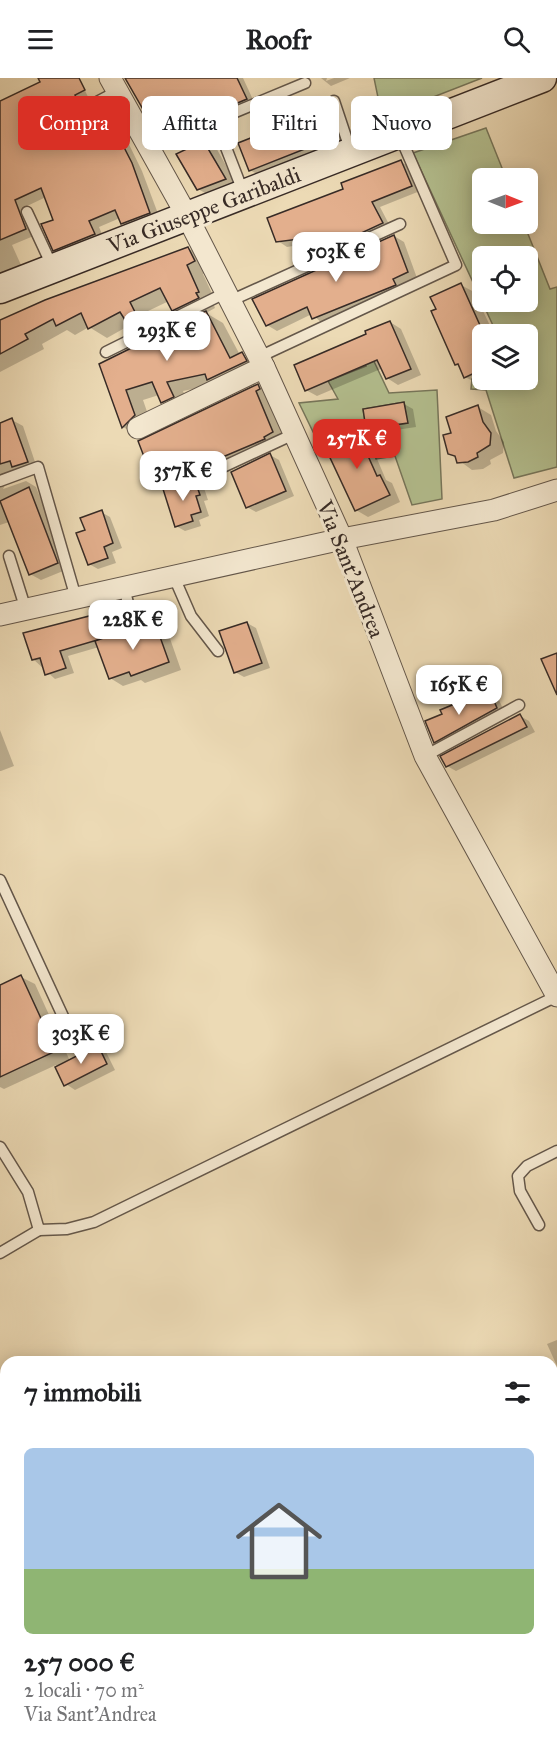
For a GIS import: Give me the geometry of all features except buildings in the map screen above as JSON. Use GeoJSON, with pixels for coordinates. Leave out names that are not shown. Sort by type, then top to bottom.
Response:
{"type":"FeatureCollection","features":[{"type":"Feature","properties":{"kind":"street","name":"Via Giuseppe Garibaldi"},"geometry":{"type":"LineString","coordinates":[[452,113],[543,78]]}},
{"type":"Feature","properties":{"kind":"street","name":"Via Sant'Andrea"},"geometry":{"type":"LineString","coordinates":[[114,85],[142,135]]}},
{"type":"Feature","properties":{"kind":"street","name":"Via Sant'Andrea"},"geometry":{"type":"LineString","coordinates":[[150,150],[187,216],[261,362],[342,539],[425,756],[557,996]]}},
{"type":"Feature","properties":{"kind":"street","name":"Via Giuseppe Garibaldi"},"geometry":{"type":"LineString","coordinates":[[0,289],[356,150]]}},
{"type":"Feature","properties":{"kind":"street"},"geometry":{"type":"LineString","coordinates":[[138,429],[261,362]]}},
{"type":"Feature","properties":{"kind":"street"},"geometry":{"type":"LineString","coordinates":[[0,615],[342,539],[494,510],[557,490]]}},
{"type":"Feature","properties":{"kind":"lane"},"geometry":{"type":"LineString","coordinates":[[238,110],[305,82]]}},
{"type":"Feature","properties":{"kind":"lane"},"geometry":{"type":"LineString","coordinates":[[97,96],[114,85]]}},
{"type":"Feature","properties":{"kind":"lane"},"geometry":{"type":"LineString","coordinates":[[339,115],[351,152]]}},
{"type":"Feature","properties":{"kind":"lane"},"geometry":{"type":"LineString","coordinates":[[227,150],[244,194]]}},
{"type":"Feature","properties":{"kind":"lane"},"geometry":{"type":"LineString","coordinates":[[261,362],[456,265],[406,150]]}},
{"type":"Feature","properties":{"kind":"lane"},"geometry":{"type":"LineString","coordinates":[[27,212],[53,268]]}},
{"type":"Feature","properties":{"kind":"lane"},"geometry":{"type":"LineString","coordinates":[[106,352],[227,297],[400,224]]}},
{"type":"Feature","properties":{"kind":"lane"},"geometry":{"type":"LineString","coordinates":[[212,472],[294,434]]}},
{"type":"Feature","properties":{"kind":"lane"},"geometry":{"type":"LineString","coordinates":[[0,481],[38,467],[76,598]]}},
{"type":"Feature","properties":{"kind":"lane"},"geometry":{"type":"LineString","coordinates":[[9,556],[26,609]]}},
{"type":"Feature","properties":{"kind":"lane"},"geometry":{"type":"LineString","coordinates":[[174,577],[192,616],[218,651]]}},
{"type":"Feature","properties":{"kind":"lane"},"geometry":{"type":"LineString","coordinates":[[124,588],[132,618]]}},
{"type":"Feature","properties":{"kind":"lane"},"geometry":{"type":"LineString","coordinates":[[425,756],[519,705]]}},
{"type":"Feature","properties":{"kind":"lane"},"geometry":{"type":"LineString","coordinates":[[0,880],[73,1038]]}},
{"type":"Feature","properties":{"kind":"lane"},"geometry":{"type":"LineString","coordinates":[[0,1253],[39,1230],[67,1229],[94,1222],[557,996]]}},
{"type":"Feature","properties":{"kind":"lane"},"geometry":{"type":"LineString","coordinates":[[0,1147],[28,1192],[39,1230]]}},
{"type":"Feature","properties":{"kind":"lane"},"geometry":{"type":"LineString","coordinates":[[539,1225],[520,1191],[518,1176],[527,1166],[557,1151]]}},
{"type":"Feature","properties":{"kind":"green space"},"geometry":{"type":"Polygon","coordinates":[[[374,78],[482,78],[436,96],[378,96],[374,78]]]}},
{"type":"Feature","properties":{"kind":"green space"},"geometry":{"type":"Polygon","coordinates":[[[486,128],[502,168],[472,168],[472,234],[528,234],[533,246],[472,246],[472,280],[413,153],[422,150],[452,150],[452,140],[486,128]]]}},
{"type":"Feature","properties":{"kind":"green space"},"geometry":{"type":"Polygon","coordinates":[[[538,259],[550,289],[557,287],[557,467],[514,478],[486,390],[538,390],[538,324],[492,324],[487,312],[538,312],[538,259]]]}},
{"type":"Feature","properties":{"kind":"green space"},"geometry":{"type":"Polygon","coordinates":[[[370,353],[389,393],[437,390],[442,499],[412,505],[395,456],[376,459],[366,429],[407,423],[404,402],[363,409],[365,421],[353,423],[317,440],[299,403],[338,399],[328,381],[366,366],[362,357],[370,353]]]}}]}
